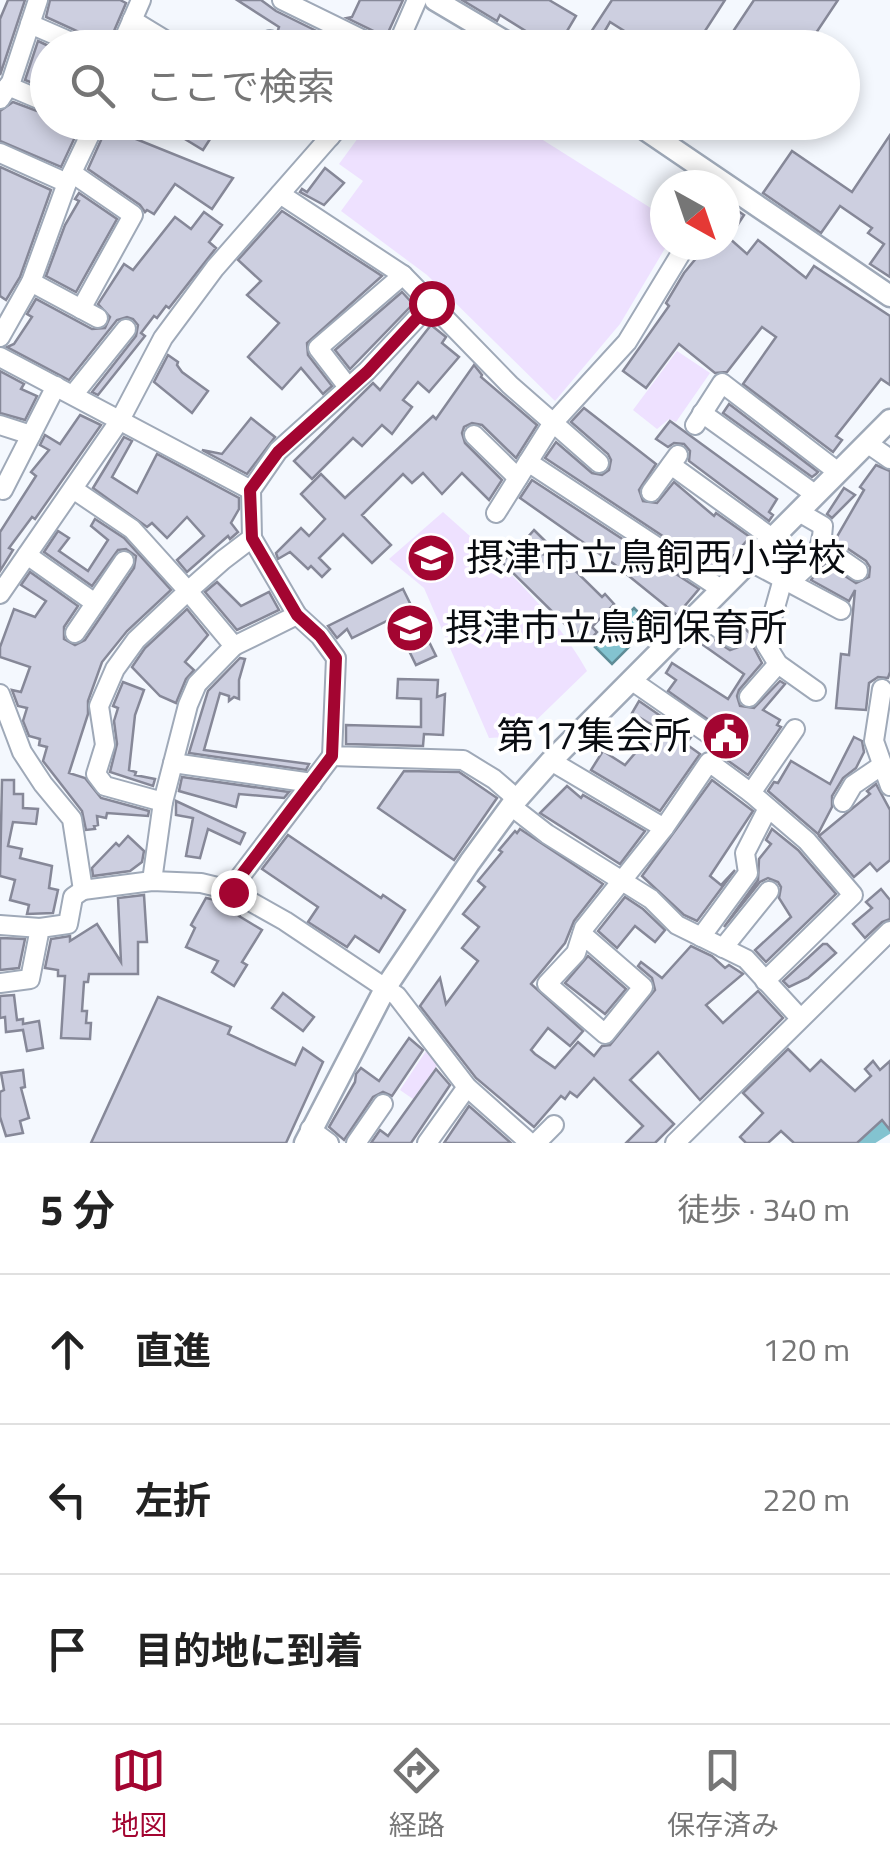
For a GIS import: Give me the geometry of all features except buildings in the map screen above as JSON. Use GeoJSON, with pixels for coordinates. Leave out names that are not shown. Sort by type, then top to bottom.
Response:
{"type":"FeatureCollection","features":[{"type":"Feature","properties":{"kind":"street"},"geometry":{"type":"LineString","coordinates":[[30,98],[4,92],[38,0]]}},
{"type":"Feature","properties":{"kind":"street"},"geometry":{"type":"LineString","coordinates":[[282,0],[343,30]]}},
{"type":"Feature","properties":{"kind":"street"},"geometry":{"type":"LineString","coordinates":[[404,30],[417,0]]}},
{"type":"Feature","properties":{"kind":"street"},"geometry":{"type":"LineString","coordinates":[[436,0],[486,30]]}},
{"type":"Feature","properties":{"kind":"street"},"geometry":{"type":"LineString","coordinates":[[126,30],[135,6],[160,30]]}},
{"type":"Feature","properties":{"kind":"street"},"geometry":{"type":"LineString","coordinates":[[30,24],[44,30]]}},
{"type":"Feature","properties":{"kind":"street"},"geometry":{"type":"LineString","coordinates":[[0,336],[31,282],[87,140]]}},
{"type":"Feature","properties":{"kind":"street"},"geometry":{"type":"LineString","coordinates":[[0,594],[120,420],[162,338],[214,268],[328,140]]}},
{"type":"Feature","properties":{"kind":"street"},"geometry":{"type":"LineString","coordinates":[[660,140],[703,170]]}},
{"type":"Feature","properties":{"kind":"street"},"geometry":{"type":"LineString","coordinates":[[0,153],[70,178],[133,215],[89,314],[31,282]]}},
{"type":"Feature","properties":{"kind":"street"},"geometry":{"type":"LineString","coordinates":[[280,194],[402,275],[552,424],[598,463]]}},
{"type":"Feature","properties":{"kind":"street"},"geometry":{"type":"LineString","coordinates":[[740,195],[890,296]]}},
{"type":"Feature","properties":{"kind":"street"},"geometry":{"type":"LineString","coordinates":[[496,513],[552,424],[627,342],[677,260]]}},
{"type":"Feature","properties":{"kind":"street"},"geometry":{"type":"LineString","coordinates":[[348,387],[318,348],[402,275]]}},
{"type":"Feature","properties":{"kind":"street"},"geometry":{"type":"LineString","coordinates":[[230,890],[332,756],[336,658],[297,615],[252,538],[250,490],[278,452],[431,303]]}},
{"type":"Feature","properties":{"kind":"street"},"geometry":{"type":"LineString","coordinates":[[3,490],[31,435],[64,390],[126,329]]}},
{"type":"Feature","properties":{"kind":"street"},"geometry":{"type":"LineString","coordinates":[[0,357],[250,490]]}},
{"type":"Feature","properties":{"kind":"street"},"geometry":{"type":"LineString","coordinates":[[816,495],[699,420],[722,382],[838,472]]}},
{"type":"Feature","properties":{"kind":"street"},"geometry":{"type":"LineString","coordinates":[[329,1143],[308,1136],[386,987],[514,803],[551,761],[890,420]]}},
{"type":"Feature","properties":{"kind":"street"},"geometry":{"type":"LineString","coordinates":[[0,425],[31,435]]}},
{"type":"Feature","properties":{"kind":"street"},"geometry":{"type":"LineString","coordinates":[[474,435],[523,470],[721,589]]}},
{"type":"Feature","properties":{"kind":"street"},"geometry":{"type":"LineString","coordinates":[[867,443],[890,459]]}},
{"type":"Feature","properties":{"kind":"street"},"geometry":{"type":"LineString","coordinates":[[651,492],[675,460],[772,538]]}},
{"type":"Feature","properties":{"kind":"street"},"geometry":{"type":"LineString","coordinates":[[74,489],[132,529],[234,646]]}},
{"type":"Feature","properties":{"kind":"street"},"geometry":{"type":"LineString","coordinates":[[799,512],[823,526],[822,546],[816,560],[786,581],[765,642],[778,664],[816,691]]}},
{"type":"Feature","properties":{"kind":"street"},"geometry":{"type":"LineString","coordinates":[[163,802],[105,786],[96,774],[105,745],[100,706],[116,670],[136,640],[222,560],[252,538]]}},
{"type":"Feature","properties":{"kind":"street"},"geometry":{"type":"LineString","coordinates":[[822,546],[858,571]]}},
{"type":"Feature","properties":{"kind":"street"},"geometry":{"type":"LineString","coordinates":[[27,555],[95,603]]}},
{"type":"Feature","properties":{"kind":"street"},"geometry":{"type":"LineString","coordinates":[[75,633],[124,561]]}},
{"type":"Feature","properties":{"kind":"street"},"geometry":{"type":"LineString","coordinates":[[749,561],[841,610]]}},
{"type":"Feature","properties":{"kind":"street"},"geometry":{"type":"LineString","coordinates":[[698,613],[732,638]]}},
{"type":"Feature","properties":{"kind":"street"},"geometry":{"type":"LineString","coordinates":[[152,881],[163,802],[198,684],[234,646],[297,615]]}},
{"type":"Feature","properties":{"kind":"street"},"geometry":{"type":"LineString","coordinates":[[750,697],[778,664]]}},
{"type":"Feature","properties":{"kind":"street"},"geometry":{"type":"LineString","coordinates":[[631,680],[709,734]]}},
{"type":"Feature","properties":{"kind":"street"},"geometry":{"type":"LineString","coordinates":[[842,802],[853,784],[886,772],[874,741],[883,689]]}},
{"type":"Feature","properties":{"kind":"street"},"geometry":{"type":"LineString","coordinates":[[0,694],[22,752],[42,784],[72,818],[83,890]]}},
{"type":"Feature","properties":{"kind":"street"},"geometry":{"type":"LineString","coordinates":[[751,793],[795,729]]}},
{"type":"Feature","properties":{"kind":"street"},"geometry":{"type":"LineString","coordinates":[[332,756],[463,760],[494,779],[548,834],[650,899],[677,925],[746,959],[800,1018]]}},
{"type":"Feature","properties":{"kind":"street"},"geometry":{"type":"LineString","coordinates":[[551,761],[664,828]]}},
{"type":"Feature","properties":{"kind":"street"},"geometry":{"type":"LineString","coordinates":[[582,934],[643,987],[605,1034],[547,984],[576,954],[582,934],[664,828],[709,762],[806,841],[854,895],[765,982]]}},
{"type":"Feature","properties":{"kind":"street"},"geometry":{"type":"LineString","coordinates":[[173,763],[312,783]]}},
{"type":"Feature","properties":{"kind":"street"},"geometry":{"type":"LineString","coordinates":[[700,937],[748,873],[744,853],[768,808]]}},
{"type":"Feature","properties":{"kind":"street"},"geometry":{"type":"LineString","coordinates":[[0,925],[40,928],[68,924],[73,896],[83,890],[152,881],[200,882],[230,890],[285,921],[397,996],[467,1087],[522,1140],[554,1124]]}},
{"type":"Feature","properties":{"kind":"street"},"geometry":{"type":"LineString","coordinates":[[723,948],[769,891]]}},
{"type":"Feature","properties":{"kind":"street"},"geometry":{"type":"LineString","coordinates":[[0,983],[30,979],[40,928]]}},
{"type":"Feature","properties":{"kind":"street"},"geometry":{"type":"LineString","coordinates":[[675,1143],[890,931]]}},
{"type":"Feature","properties":{"kind":"street"},"geometry":{"type":"LineString","coordinates":[[427,1143],[467,1087]]}},
{"type":"Feature","properties":{"kind":"street"},"geometry":{"type":"LineString","coordinates":[[356,1143],[383,1104]]}},
{"type":"Feature","properties":{"kind":"shaded area"},"geometry":{"type":"Polygon","coordinates":[[[357,140],[543,140],[650,208],[650,260],[658,260],[620,324],[555,401],[427,275],[341,211],[363,181],[339,164],[357,140]]]}},
{"type":"Feature","properties":{"kind":"shaded area"},"geometry":{"type":"Polygon","coordinates":[[[677,351],[710,373],[676,422],[669,419],[657,429],[633,410],[677,351]]]}},
{"type":"Feature","properties":{"kind":"shaded area"},"geometry":{"type":"Polygon","coordinates":[[[443,512],[540,605],[587,671],[520,736],[489,738],[424,588],[389,559],[443,512]]]}},
{"type":"Feature","properties":{"kind":"shaded area"},"geometry":{"type":"Polygon","coordinates":[[[426,1051],[438,1064],[413,1099],[400,1090],[426,1051]]]}},
{"type":"Feature","properties":{"kind":"water"},"geometry":{"type":"Polygon","coordinates":[[[634,608],[651,625],[612,664],[595,647],[634,608]]]}},
{"type":"Feature","properties":{"kind":"waterway"},"geometry":{"type":"LineString","coordinates":[[852,1143],[890,1119]]}},
{"type":"Feature","properties":{"kind":"place","name":"摂津市立鳥飼西小学校"},"geometry":{"type":"Point","coordinates":[431,558]}},
{"type":"Feature","properties":{"kind":"place","name":"摂津市立鳥飼保育所"},"geometry":{"type":"Point","coordinates":[410,628]}},
{"type":"Feature","properties":{"kind":"place","name":"第17集会所"},"geometry":{"type":"Point","coordinates":[726,736]}},
{"type":"Feature","properties":{"kind":"route"},"geometry":{"type":"LineString","coordinates":[[233,892],[230,890],[332,756],[335,737],[336,658],[297,615],[252,538],[250,490],[278,452],[367,372],[431,303]]}}]}
